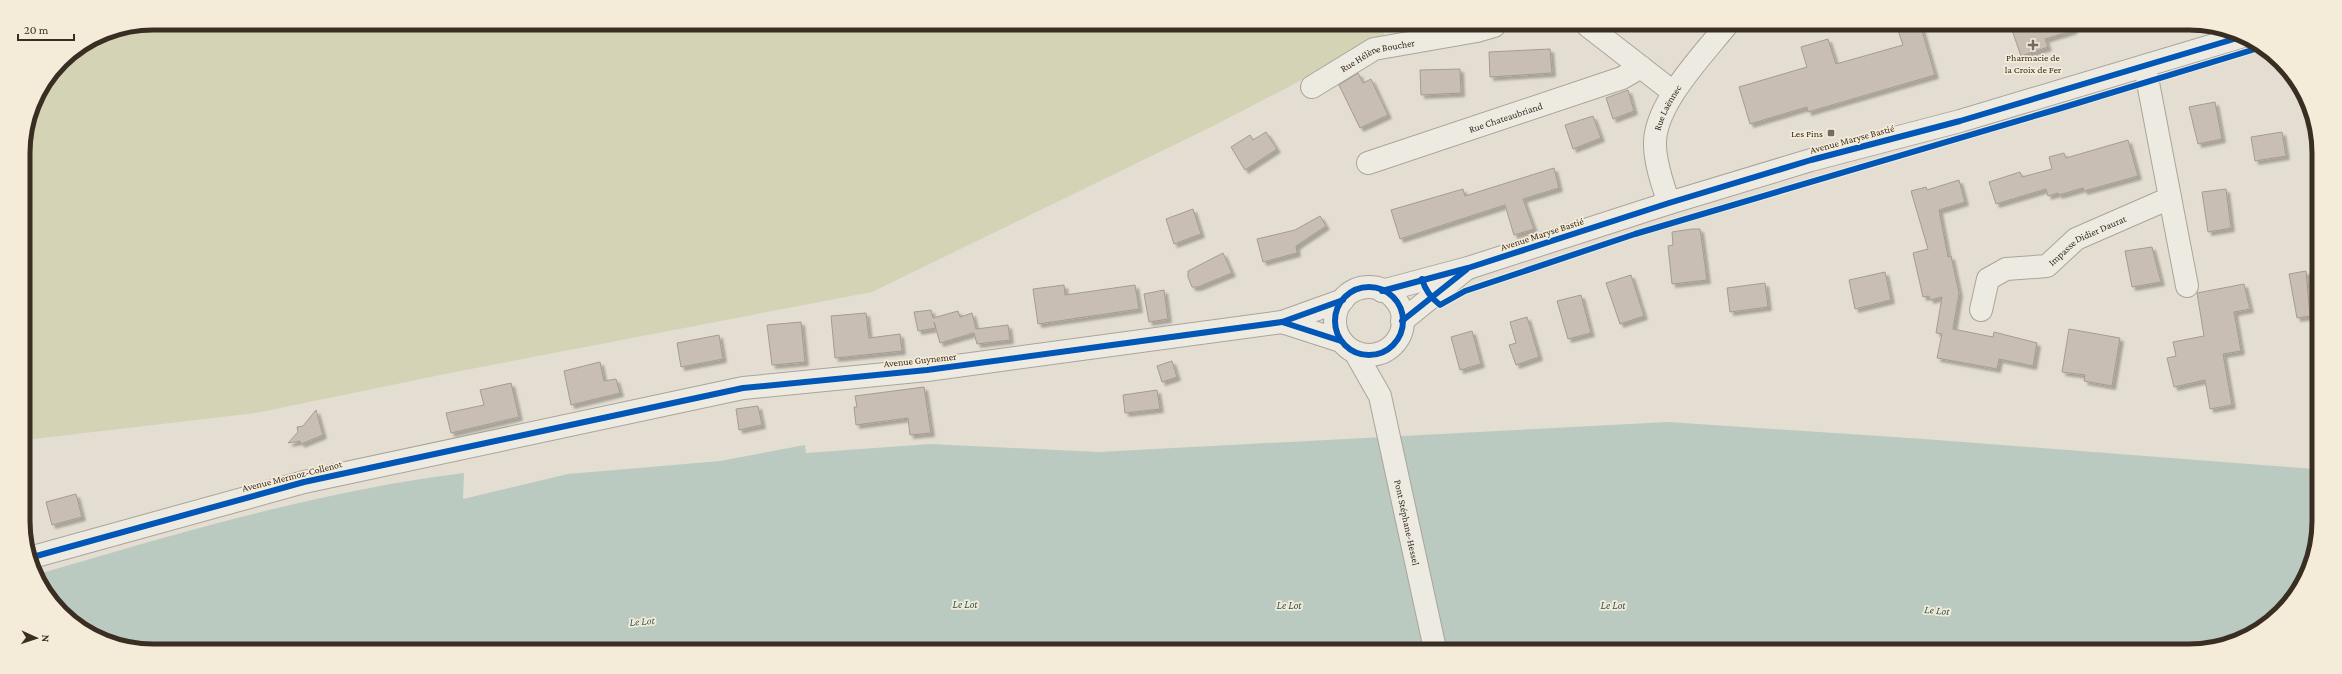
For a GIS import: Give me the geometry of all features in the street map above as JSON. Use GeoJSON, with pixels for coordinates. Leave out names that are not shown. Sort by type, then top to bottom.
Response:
{"type":"FeatureCollection","features":[{"type":"Feature","properties":{"kind":"street","name":"Rue Hélène Boucher"},"geometry":{"type":"LineString","coordinates":[[1312,87],[1374,49],[1480,30]]}},
{"type":"Feature","properties":{"kind":"street"},"geometry":{"type":"LineString","coordinates":[[1593,30],[1673,92]]}},
{"type":"Feature","properties":{"kind":"street","name":"Rue Laënnec"},"geometry":{"type":"LineString","coordinates":[[1669,203],[1655,146],[1663,111],[1673,92],[1723,30]]}},
{"type":"Feature","properties":{"kind":"street","name":"Avenue Maryse Bastié"},"geometry":{"type":"LineString","coordinates":[[1382,291],[1468,268],[1669,203],[1811,160],[1960,121],[2145,67],[2232,38]]}},
{"type":"Feature","properties":{"kind":"street","name":"Rue Chateaubriand"},"geometry":{"type":"LineString","coordinates":[[1368,163],[1622,78],[1642,67]]}},
{"type":"Feature","properties":{"kind":"street"},"geometry":{"type":"LineString","coordinates":[[2145,67],[2187,286]]}},
{"type":"Feature","properties":{"kind":"street","name":"Impasse Didier Daurat"},"geometry":{"type":"LineString","coordinates":[[1981,310],[1988,279],[2006,270],[2046,266],[2076,239],[2170,198]]}},
{"type":"Feature","properties":{"kind":"street","name":"Avenue Maryse Bastié"},"geometry":{"type":"LineString","coordinates":[[1402,321],[1468,268]]}},
{"type":"Feature","properties":{"kind":"street"},"geometry":{"type":"LineString","coordinates":[[1348,347],[1366,355],[1378,354],[1388,349],[1396,342],[1402,321],[1397,303],[1382,291],[1365,288],[1349,294],[1337,309],[1335,320],[1336,331],[1348,347],[1376,373]]}},
{"type":"Feature","properties":{"kind":"street","name":"Avenue Guynemer"},"geometry":{"type":"LineString","coordinates":[[563,426],[742,388],[927,370],[1282,322],[1343,300]]}},
{"type":"Feature","properties":{"kind":"street","name":"Avenue Guynemer"},"geometry":{"type":"LineString","coordinates":[[1282,322],[1348,347]]}},
{"type":"Feature","properties":{"kind":"street","name":"Pont Stéphane-Hessel"},"geometry":{"type":"LineString","coordinates":[[1388,349],[1376,373],[1433,644]]}},
{"type":"Feature","properties":{"kind":"street","name":"Avenue Mermoz-Collenot"},"geometry":{"type":"LineString","coordinates":[[36,556],[304,482],[563,426]]}},
{"type":"Feature","properties":{"kind":"green space"},"geometry":{"type":"Polygon","coordinates":[[[145,30],[1383,30],[1385,37],[1211,127],[872,292],[455,372],[256,413],[30,439],[30,145],[34,121],[46,91],[60,72],[72,60],[91,46],[106,39],[129,32],[145,30]]]}},
{"type":"Feature","properties":{"kind":"water","name":"Le Lot"},"geometry":{"type":"Polygon","coordinates":[[[1668,422],[1924,439],[2312,469],[2311,537],[2308,553],[2299,576],[2282,602],[2270,614],[2251,628],[2236,635],[2221,640],[2197,644],[153,644],[121,640],[91,628],[78,619],[55,596],[41,573],[194,529],[301,502],[409,481],[464,473],[463,499],[568,474],[720,461],[805,445],[806,453],[930,444],[1098,452],[1668,422]]]}},
{"type":"Feature","properties":{"kind":"building"},"geometry":{"type":"Polygon","coordinates":[[[1898,30],[1922,30],[1935,75],[1808,112],[1807,107],[1750,124],[1739,87],[1807,67],[1801,47],[1828,39],[1836,64],[1903,45],[1898,30]]]}},
{"type":"Feature","properties":{"kind":"building"},"geometry":{"type":"Polygon","coordinates":[[[2012,30],[2074,30],[2045,39],[2048,47],[2021,56],[2012,30]]]}},
{"type":"Feature","properties":{"kind":"building"},"geometry":{"type":"Polygon","coordinates":[[[1550,49],[1552,73],[1490,77],[1489,52],[1550,49]]]}},
{"type":"Feature","properties":{"kind":"building"},"geometry":{"type":"Polygon","coordinates":[[[1460,69],[1461,93],[1421,95],[1420,70],[1460,69]]]}},
{"type":"Feature","properties":{"kind":"building"},"geometry":{"type":"Polygon","coordinates":[[[1358,73],[1363,83],[1371,79],[1388,115],[1360,128],[1339,85],[1358,73]]]}},
{"type":"Feature","properties":{"kind":"building"},"geometry":{"type":"Polygon","coordinates":[[[1628,90],[1634,111],[1613,119],[1606,98],[1628,90]]]}},
{"type":"Feature","properties":{"kind":"building"},"geometry":{"type":"Polygon","coordinates":[[[2215,102],[2222,139],[2198,144],[2189,107],[2215,102]]]}},
{"type":"Feature","properties":{"kind":"building"},"geometry":{"type":"Polygon","coordinates":[[[1593,116],[1601,138],[1573,149],[1565,125],[1593,116]]]}},
{"type":"Feature","properties":{"kind":"building"},"geometry":{"type":"Polygon","coordinates":[[[1266,132],[1277,149],[1245,170],[1231,147],[1250,135],[1253,140],[1266,132]]]}},
{"type":"Feature","properties":{"kind":"building"},"geometry":{"type":"Polygon","coordinates":[[[2282,132],[2286,156],[2255,161],[2251,137],[2282,132]]]}},
{"type":"Feature","properties":{"kind":"building"},"geometry":{"type":"Polygon","coordinates":[[[2128,140],[2138,176],[2084,191],[2083,188],[2059,195],[2058,193],[2048,196],[2046,189],[1996,204],[1989,182],[2020,172],[2022,177],[2052,169],[2049,157],[2064,153],[2066,158],[2128,140]]]}},
{"type":"Feature","properties":{"kind":"building"},"geometry":{"type":"Polygon","coordinates":[[[1554,168],[1559,188],[1523,199],[1534,229],[1514,235],[1505,205],[1400,239],[1391,210],[1463,189],[1465,196],[1554,168]]]}},
{"type":"Feature","properties":{"kind":"building"},"geometry":{"type":"Polygon","coordinates":[[[1959,180],[1965,202],[1939,210],[1948,257],[1951,256],[1959,293],[1953,329],[1993,337],[1994,332],[2037,343],[2033,366],[1999,359],[1997,369],[1937,358],[1942,334],[1936,333],[1942,297],[1930,300],[1929,296],[1923,297],[1913,253],[1928,249],[1911,191],[1926,187],[1927,190],[1959,180]]]}},
{"type":"Feature","properties":{"kind":"building"},"geometry":{"type":"Polygon","coordinates":[[[2226,189],[2231,228],[2208,232],[2202,192],[2226,189]]]}},
{"type":"Feature","properties":{"kind":"building"},"geometry":{"type":"Polygon","coordinates":[[[1193,209],[1201,234],[1174,244],[1166,219],[1193,209]]]}},
{"type":"Feature","properties":{"kind":"building"},"geometry":{"type":"Polygon","coordinates":[[[1320,216],[1326,226],[1296,246],[1297,253],[1263,262],[1257,239],[1295,230],[1320,216]]]}},
{"type":"Feature","properties":{"kind":"building"},"geometry":{"type":"Polygon","coordinates":[[[1700,229],[1707,280],[1672,284],[1668,246],[1673,245],[1672,232],[1700,229]]]}},
{"type":"Feature","properties":{"kind":"building"},"geometry":{"type":"Polygon","coordinates":[[[2152,247],[2161,282],[2132,287],[2125,251],[2152,247]]]}},
{"type":"Feature","properties":{"kind":"building"},"geometry":{"type":"Polygon","coordinates":[[[1223,253],[1232,273],[1198,287],[1192,287],[1188,277],[1188,271],[1223,253]]]}},
{"type":"Feature","properties":{"kind":"building"},"geometry":{"type":"Polygon","coordinates":[[[2306,271],[2310,316],[2297,318],[2289,274],[2306,271]]]}},
{"type":"Feature","properties":{"kind":"building"},"geometry":{"type":"Polygon","coordinates":[[[1885,272],[1891,300],[1855,309],[1849,280],[1885,272]]]}},
{"type":"Feature","properties":{"kind":"building"},"geometry":{"type":"Polygon","coordinates":[[[1631,275],[1644,316],[1620,324],[1606,283],[1631,275]]]}},
{"type":"Feature","properties":{"kind":"building"},"geometry":{"type":"Polygon","coordinates":[[[1765,283],[1768,307],[1730,312],[1727,288],[1765,283]]]}},
{"type":"Feature","properties":{"kind":"building"},"geometry":{"type":"Polygon","coordinates":[[[2244,284],[2250,309],[2234,312],[2241,351],[2223,354],[2232,405],[2210,409],[2205,380],[2174,387],[2167,358],[2176,356],[2173,342],[2204,336],[2197,293],[2244,284]]]}},
{"type":"Feature","properties":{"kind":"building"},"geometry":{"type":"Polygon","coordinates":[[[1064,285],[1065,295],[1135,285],[1139,309],[1038,324],[1033,289],[1064,285]]]}},
{"type":"Feature","properties":{"kind":"building"},"geometry":{"type":"Polygon","coordinates":[[[1164,290],[1168,319],[1149,322],[1144,294],[1164,290]]]}},
{"type":"Feature","properties":{"kind":"building"},"geometry":{"type":"Polygon","coordinates":[[[1581,295],[1591,333],[1568,339],[1557,301],[1581,295]]]}},
{"type":"Feature","properties":{"kind":"building"},"geometry":{"type":"Polygon","coordinates":[[[931,310],[933,318],[958,311],[960,317],[972,313],[976,329],[1008,325],[1010,340],[977,344],[974,333],[940,343],[936,328],[918,331],[914,312],[931,310]]]}},
{"type":"Feature","properties":{"kind":"building"},"geometry":{"type":"Polygon","coordinates":[[[866,313],[869,338],[900,334],[902,351],[835,358],[831,316],[866,313]]]}},
{"type":"Feature","properties":{"kind":"building"},"geometry":{"type":"Polygon","coordinates":[[[1527,317],[1539,357],[1516,365],[1509,345],[1516,343],[1510,322],[1527,317]]]}},
{"type":"Feature","properties":{"kind":"building"},"geometry":{"type":"Polygon","coordinates":[[[801,322],[805,362],[772,365],[767,325],[801,322]]]}},
{"type":"Feature","properties":{"kind":"building"},"geometry":{"type":"Polygon","coordinates":[[[2069,329],[2120,338],[2112,386],[2084,381],[2085,375],[2062,372],[2069,329]]]}},
{"type":"Feature","properties":{"kind":"building"},"geometry":{"type":"Polygon","coordinates":[[[1472,331],[1481,364],[1460,370],[1451,337],[1472,331]]]}},
{"type":"Feature","properties":{"kind":"building"},"geometry":{"type":"Polygon","coordinates":[[[719,335],[723,359],[681,367],[677,343],[719,335]]]}},
{"type":"Feature","properties":{"kind":"building"},"geometry":{"type":"Polygon","coordinates":[[[1172,361],[1177,377],[1162,382],[1157,366],[1172,361]]]}},
{"type":"Feature","properties":{"kind":"building"},"geometry":{"type":"Polygon","coordinates":[[[600,362],[604,381],[616,379],[620,393],[571,405],[564,371],[600,362]]]}},
{"type":"Feature","properties":{"kind":"building"},"geometry":{"type":"Polygon","coordinates":[[[511,383],[519,417],[451,433],[446,413],[484,405],[480,390],[511,383]]]}},
{"type":"Feature","properties":{"kind":"building"},"geometry":{"type":"Polygon","coordinates":[[[924,387],[931,433],[910,435],[908,418],[856,425],[854,407],[857,407],[855,396],[924,387]]]}},
{"type":"Feature","properties":{"kind":"building"},"geometry":{"type":"Polygon","coordinates":[[[1157,390],[1160,409],[1125,413],[1123,395],[1157,390]]]}},
{"type":"Feature","properties":{"kind":"building"},"geometry":{"type":"Polygon","coordinates":[[[758,406],[762,425],[739,430],[736,409],[758,406]]]}},
{"type":"Feature","properties":{"kind":"building"},"geometry":{"type":"Polygon","coordinates":[[[316,410],[323,435],[301,444],[300,441],[288,443],[298,432],[297,427],[303,426],[316,410]]]}},
{"type":"Feature","properties":{"kind":"building"},"geometry":{"type":"Polygon","coordinates":[[[76,494],[82,517],[52,525],[46,502],[76,494]]]}},
{"type":"Feature","properties":{"kind":"cycle path"},"geometry":{"type":"LineString","coordinates":[[1382,291],[1468,268],[1669,203],[1811,160],[1960,121],[2235,39]]}},
{"type":"Feature","properties":{"kind":"cycle path"},"geometry":{"type":"LineString","coordinates":[[1422,279],[1429,294],[1440,305],[1465,291],[1635,234],[2255,49]]}},
{"type":"Feature","properties":{"kind":"cycle path"},"geometry":{"type":"LineString","coordinates":[[1402,321],[1466,270]]}},
{"type":"Feature","properties":{"kind":"cycle path"},"geometry":{"type":"LineString","coordinates":[[1369,287],[1382,290],[1393,297],[1400,308],[1403,321],[1400,334],[1393,345],[1382,352],[1369,355],[1356,352],[1345,345],[1338,334],[1335,321],[1338,308],[1345,297],[1356,290],[1369,287]]}},
{"type":"Feature","properties":{"kind":"cycle path"},"geometry":{"type":"LineString","coordinates":[[36,556],[304,482],[743,388],[927,370],[1282,322],[1343,300]]}},
{"type":"Feature","properties":{"kind":"cycle path"},"geometry":{"type":"LineString","coordinates":[[1282,322],[1341,341]]}},
{"type":"Feature","properties":{"kind":"place","name":"Pharmacie de la Croix de Fer"},"geometry":{"type":"Point","coordinates":[2033,45]}},
{"type":"Feature","properties":{"kind":"place","name":"Les Pins"},"geometry":{"type":"Point","coordinates":[1831,133]}}]}
